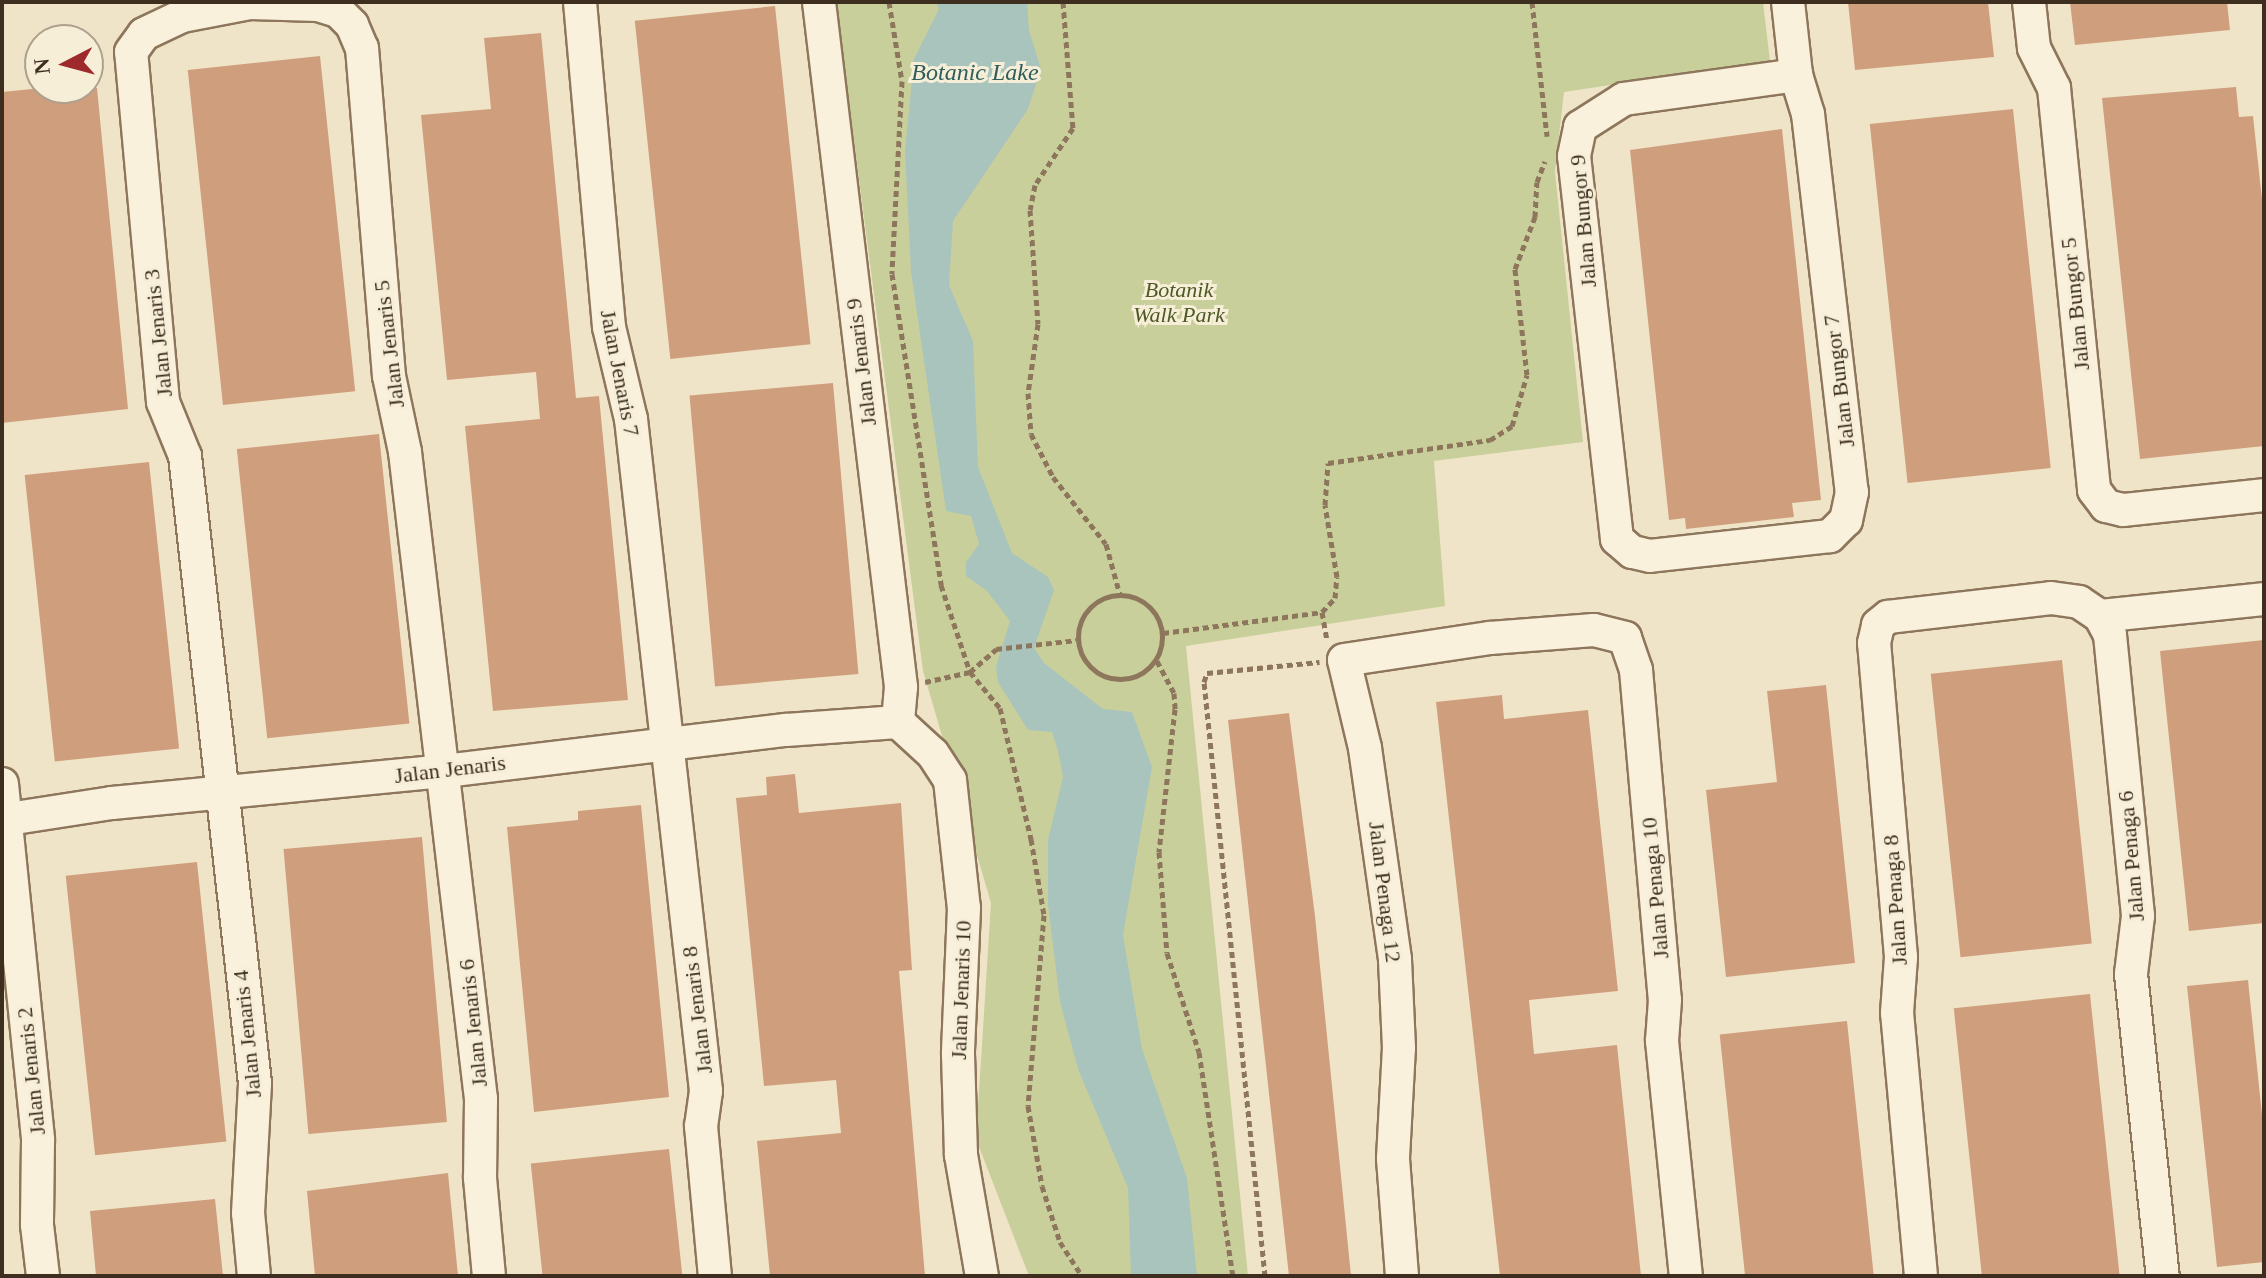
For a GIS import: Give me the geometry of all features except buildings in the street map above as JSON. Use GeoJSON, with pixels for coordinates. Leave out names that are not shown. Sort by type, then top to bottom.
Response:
{"type":"FeatureCollection","features":[{"type":"Feature","properties":{"kind":"street","name":"Jalan Jenaris 7"},"geometry":{"type":"LineString","coordinates":[[580,2],[609,327],[631,419],[666,744]]}},
{"type":"Feature","properties":{"kind":"street","name":"Jalan Jenaris 9"},"geometry":{"type":"LineString","coordinates":[[819,2],[901,687],[898,722]]}},
{"type":"Feature","properties":{"kind":"street","name":"Jalan Bungor 7"},"geometry":{"type":"LineString","coordinates":[[1617,539],[1632,552],[1650,556],[1830,536],[1846,520],[1852,492],[1808,114],[1796,75],[1788,2]]}},
{"type":"Feature","properties":{"kind":"street","name":"Jalan Bungor 5"},"geometry":{"type":"LineString","coordinates":[[2029,2],[2034,48],[2054,88],[2094,490],[2106,506],[2124,510],[2264,495]]}},
{"type":"Feature","properties":{"kind":"street","name":"Jalan Jenaris 5"},"geometry":{"type":"LineString","coordinates":[[250,3],[318,5],[338,11],[352,25],[362,48],[389,376],[405,452],[445,771]]}},
{"type":"Feature","properties":{"kind":"street","name":"Jalan Jenaris 3"},"geometry":{"type":"LineString","coordinates":[[218,792],[185,456],[163,402],[131,52],[144,34],[182,16],[250,3]]}},
{"type":"Feature","properties":{"kind":"street","name":"Jalan Bungor 9"},"geometry":{"type":"LineString","coordinates":[[1617,539],[1574,156],[1580,127],[1624,99],[1796,75]]}},
{"type":"Feature","properties":{"kind":"street","name":"Jalan Penaga 8"},"geometry":{"type":"LineString","coordinates":[[1921,1276],[1897,1013],[1901,957],[1874,643],[1878,625],[1888,617],[2051,598],[2079,602],[2100,616]]}},
{"type":"Feature","properties":{"kind":"street"},"geometry":{"type":"LineString","coordinates":[[2100,616],[2264,599]]}},
{"type":"Feature","properties":{"kind":"street","name":"Jalan Penaga 6"},"geometry":{"type":"LineString","coordinates":[[2100,616],[2110,635],[2137,900],[2131,974],[2163,1276]]}},
{"type":"Feature","properties":{"kind":"street","name":"Jalan Penaga 10"},"geometry":{"type":"LineString","coordinates":[[1344,660],[1490,638],[1594,630],[1625,638],[1634,652],[1686,1276]]}},
{"type":"Feature","properties":{"kind":"street","name":"Jalan Penaga 12"},"geometry":{"type":"LineString","coordinates":[[1344,660],[1365,748],[1395,959],[1399,1048],[1393,1158],[1402,1276]]}},
{"type":"Feature","properties":{"kind":"street","name":"Jalan Jenaris"},"geometry":{"type":"LineString","coordinates":[[4,819],[218,792],[898,722]]}},
{"type":"Feature","properties":{"kind":"street","name":"Jalan Jenaris 10"},"geometry":{"type":"LineString","coordinates":[[898,722],[933,754],[950,780],[964,908],[958,1054],[961,1155],[982,1276]]}},
{"type":"Feature","properties":{"kind":"street","name":"Jalan Jenaris 8"},"geometry":{"type":"LineString","coordinates":[[666,744],[706,1091],[701,1126],[715,1276]]}},
{"type":"Feature","properties":{"kind":"street","name":"Jalan Jenaris 6"},"geometry":{"type":"LineString","coordinates":[[445,771],[481,1099],[480,1178],[489,1276]]}},
{"type":"Feature","properties":{"kind":"street","name":"Jalan Jenaris 2"},"geometry":{"type":"LineString","coordinates":[[2,784],[38,1140],[37,1225],[43,1276]]}},
{"type":"Feature","properties":{"kind":"street","name":"Jalan Jenaris 4"},"geometry":{"type":"LineString","coordinates":[[218,792],[255,1083],[248,1213],[254,1276]]}},
{"type":"Feature","properties":{"kind":"path"},"geometry":{"type":"LineString","coordinates":[[889,2],[902,81],[892,274],[941,585],[970,672],[1000,708],[1031,839],[1044,915],[1028,1106],[1042,1186],[1060,1242],[1082,1276]]}},
{"type":"Feature","properties":{"kind":"path"},"geometry":{"type":"LineString","coordinates":[[1063,2],[1073,128],[1035,185],[1030,210],[1038,324],[1028,393],[1031,434],[1053,477],[1106,544],[1120,595]]}},
{"type":"Feature","properties":{"kind":"path"},"geometry":{"type":"LineString","coordinates":[[1163,633],[1322,612],[1335,598],[1337,577],[1325,505],[1328,463],[1490,440],[1512,426],[1527,375],[1515,269],[1535,217],[1537,182],[1549,151],[1532,2]]}},
{"type":"Feature","properties":{"kind":"path"},"geometry":{"type":"LineString","coordinates":[[1120,595],[1149,606],[1163,633],[1157,661],[1138,676],[1118,680],[1091,667],[1077,640],[1080,620],[1092,604],[1120,595]]}},
{"type":"Feature","properties":{"kind":"path"},"geometry":{"type":"LineString","coordinates":[[901,687],[970,672],[996,649],[1077,640]]}},
{"type":"Feature","properties":{"kind":"path"},"geometry":{"type":"LineString","coordinates":[[1265,1276],[1204,682],[1207,673],[1344,660]]}},
{"type":"Feature","properties":{"kind":"path"},"geometry":{"type":"LineString","coordinates":[[1157,661],[1174,693],[1175,709],[1159,852],[1167,953],[1199,1052],[1233,1276]]}},
{"type":"Feature","properties":{"kind":"green space","name":"Botanik Walk Park"},"geometry":{"type":"Polygon","coordinates":[[[836,2],[1763,2],[1770,61],[1564,92],[1555,172],[1583,442],[1434,461],[1445,606],[1186,646],[1248,1276],[1029,1276],[976,1139],[991,903],[923,671],[836,2]]]}},
{"type":"Feature","properties":{"kind":"water","name":"Botanic Lake"},"geometry":{"type":"Polygon","coordinates":[[[936,2],[1027,2],[1029,30],[1041,69],[1028,109],[953,221],[949,285],[973,341],[978,467],[1012,553],[1048,577],[1054,590],[1034,648],[1044,663],[1103,709],[1132,712],[1152,767],[1123,935],[1142,1049],[1187,1178],[1197,1276],[1131,1276],[1128,1188],[1078,1069],[1060,1002],[1048,904],[1048,840],[1063,777],[1058,751],[1052,732],[1028,730],[998,682],[996,667],[1010,621],[987,591],[966,576],[966,562],[979,544],[971,516],[946,511],[911,272],[905,151],[914,59],[939,9],[936,2]]]}}]}
